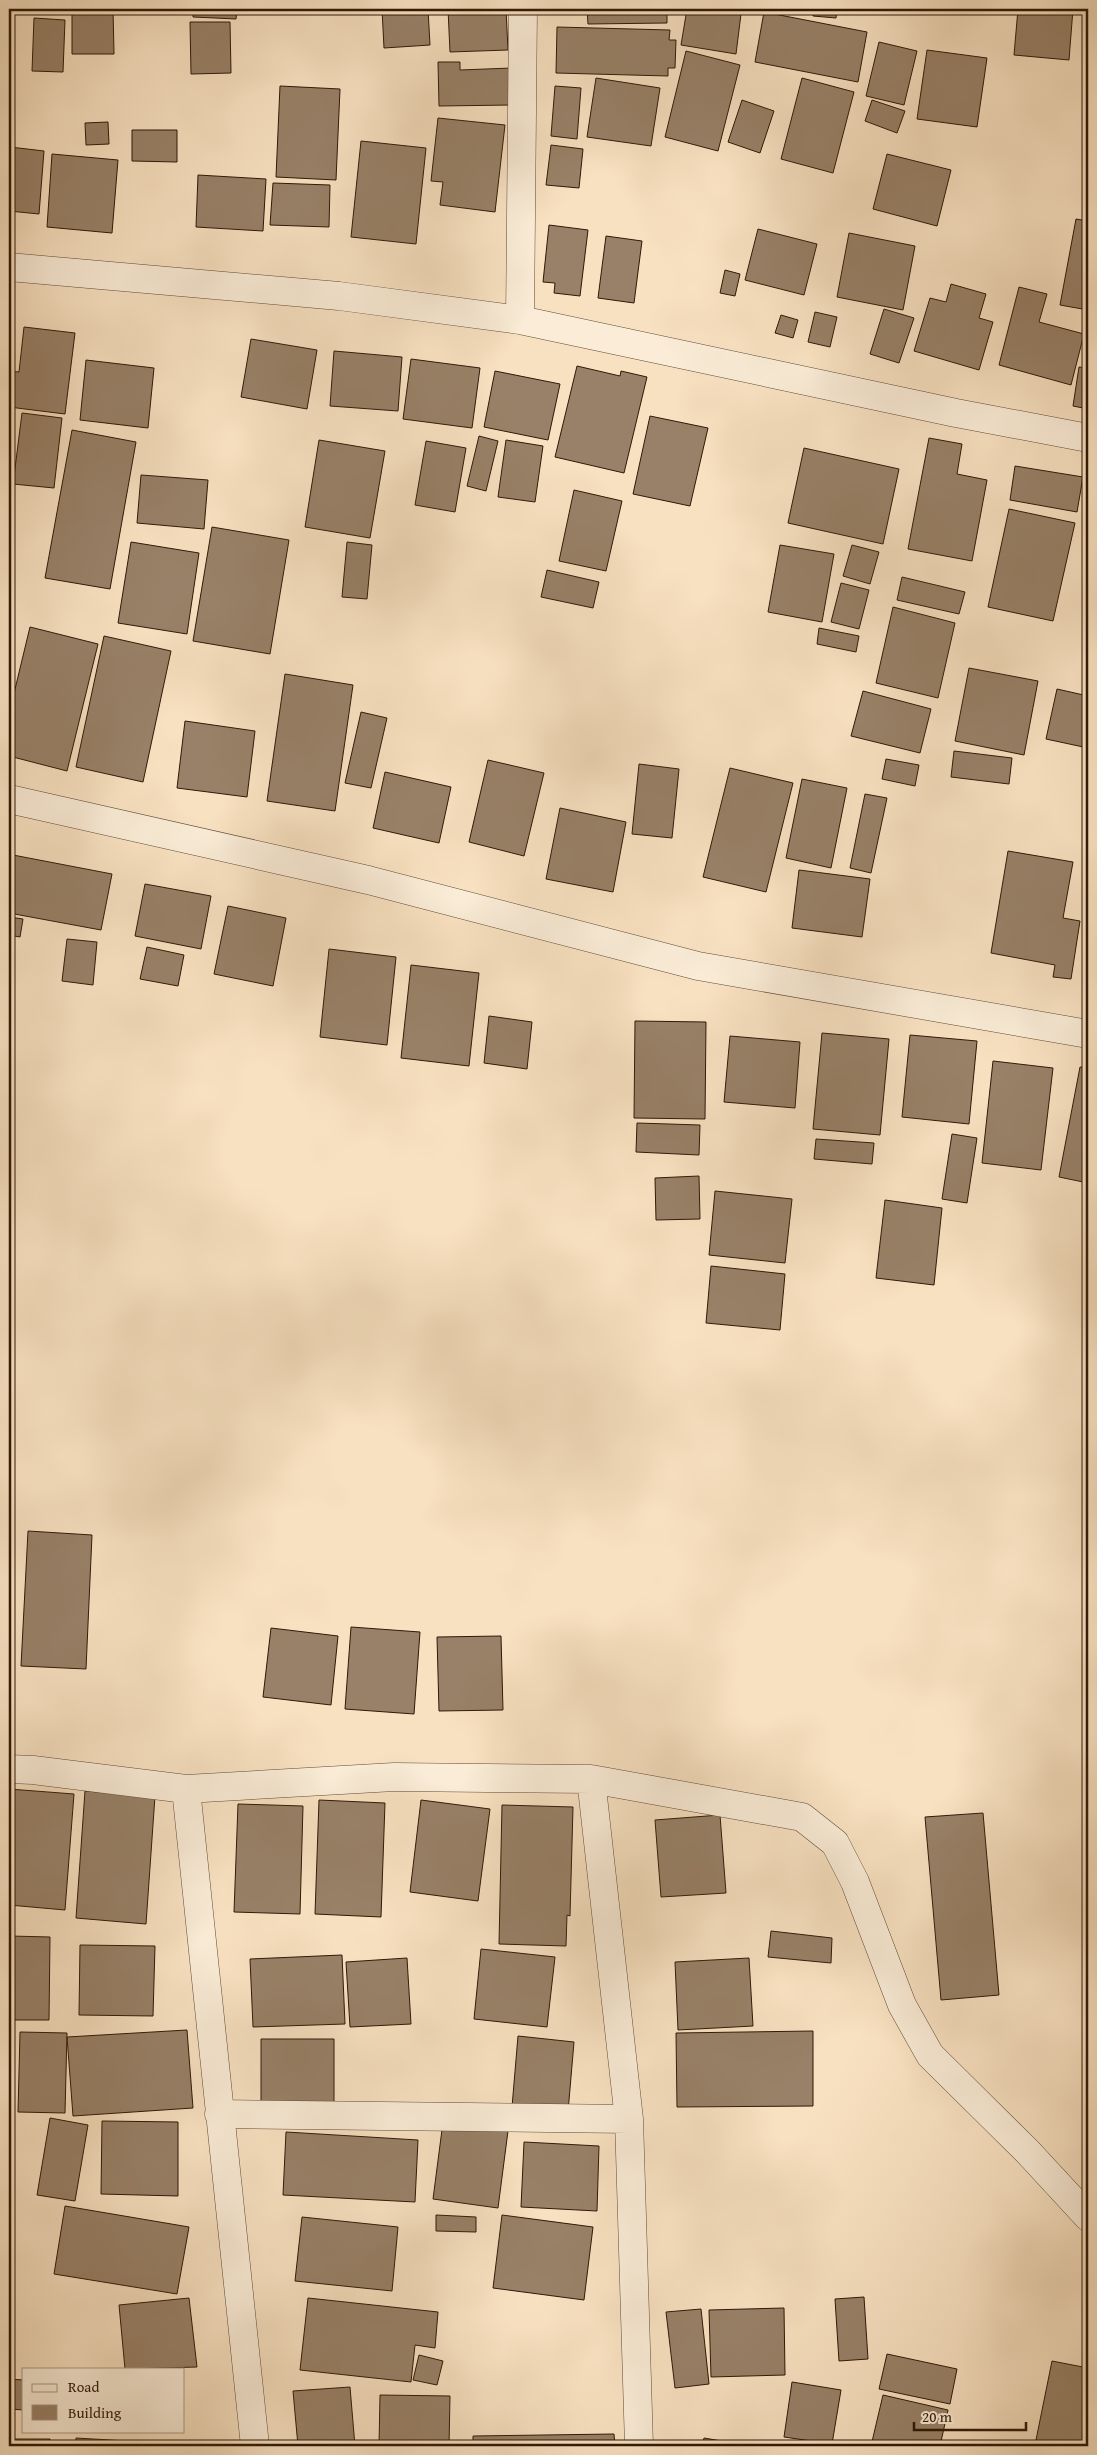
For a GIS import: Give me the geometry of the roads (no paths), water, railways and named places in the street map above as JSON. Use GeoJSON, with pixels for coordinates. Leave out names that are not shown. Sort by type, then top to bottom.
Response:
{"type":"FeatureCollection","features":[{"type":"Feature","properties":{"kind":"street"},"geometry":{"type":"LineString","coordinates":[[520,320],[523,9]]}},
{"type":"Feature","properties":{"kind":"street"},"geometry":{"type":"LineString","coordinates":[[9,266],[339,296],[520,320],[956,413],[1088,438]]}},
{"type":"Feature","properties":{"kind":"street"},"geometry":{"type":"LineString","coordinates":[[9,799],[368,880],[698,966],[1088,1034]]}},
{"type":"Feature","properties":{"kind":"street"},"geometry":{"type":"LineString","coordinates":[[9,1769],[33,1770],[186,1789],[394,1777],[591,1779],[802,1817],[836,1843],[855,1882],[902,2005],[930,2055],[1028,2152],[1088,2217]]}},
{"type":"Feature","properties":{"kind":"street"},"geometry":{"type":"LineString","coordinates":[[591,1779],[629,2119],[639,2446]]}},
{"type":"Feature","properties":{"kind":"street"},"geometry":{"type":"LineString","coordinates":[[186,1789],[254,2446]]}},
{"type":"Feature","properties":{"kind":"street"},"geometry":{"type":"LineString","coordinates":[[219,2114],[629,2119]]}}]}
